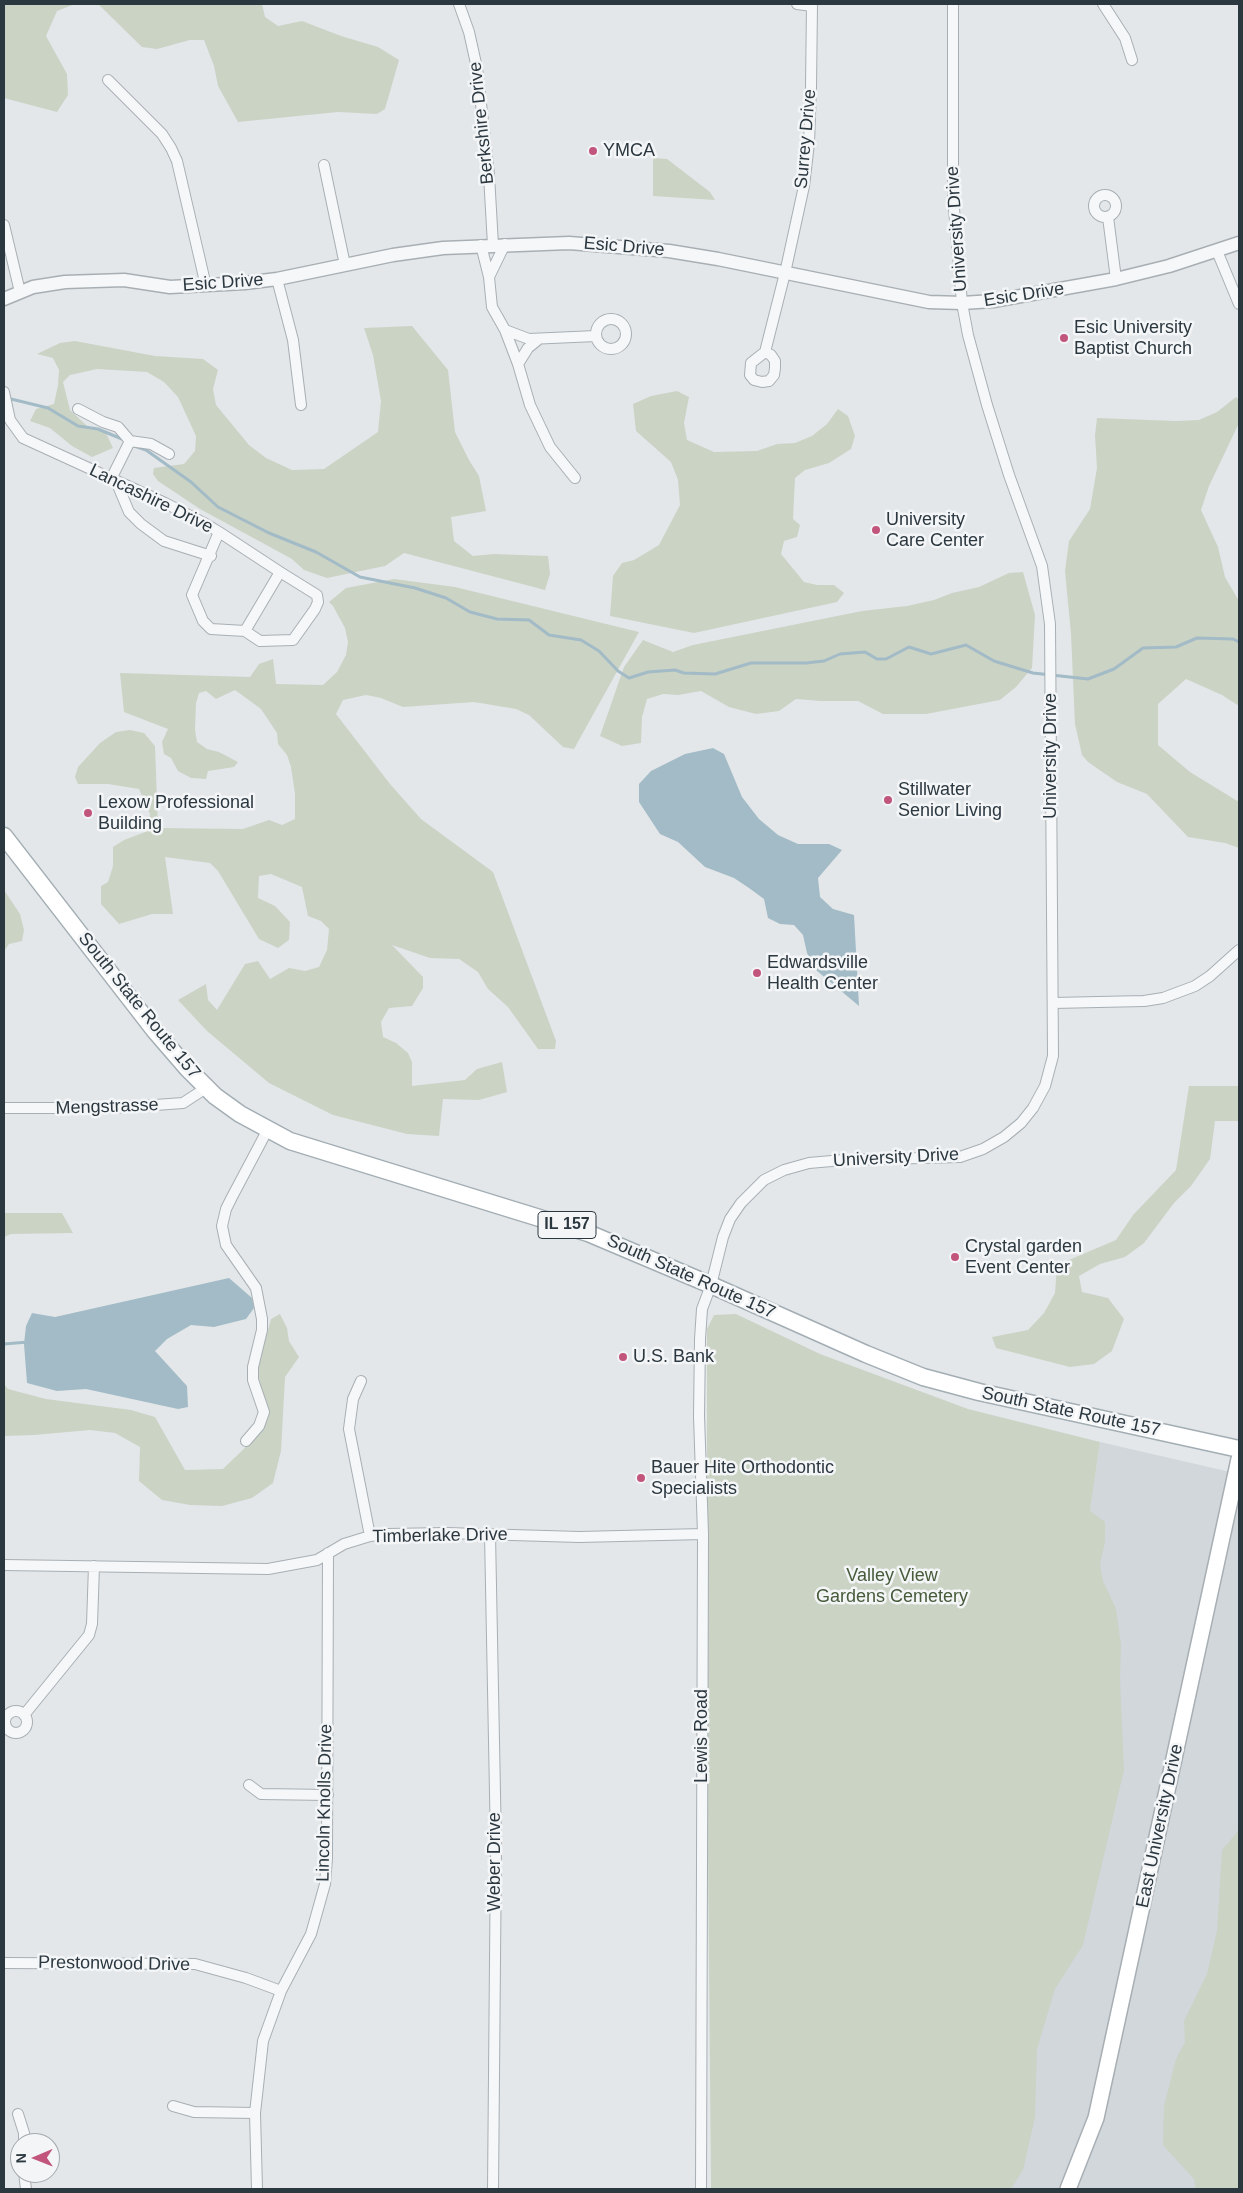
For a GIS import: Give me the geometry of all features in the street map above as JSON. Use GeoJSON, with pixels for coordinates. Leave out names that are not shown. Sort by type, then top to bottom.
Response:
{"type":"FeatureCollection","features":[{"type":"Feature","properties":{"kind":"main road","name":"South State Route 157"},"geometry":{"type":"LineString","coordinates":[[4,836],[155,1032],[206,1088],[240,1114],[290,1141],[588,1233],[712,1285],[887,1364],[950,1386],[1239,1449]]}},
{"type":"Feature","properties":{"kind":"main road","name":"East University Drive"},"geometry":{"type":"LineString","coordinates":[[1068,2189],[1096,2118],[1239,1459]]}},
{"type":"Feature","properties":{"kind":"street","name":"Berkshire Drive"},"geometry":{"type":"LineString","coordinates":[[459,4],[469,32],[477,68],[489,175],[493,245],[489,295],[492,307],[505,330],[518,364],[538,425],[550,447],[575,478]]}},
{"type":"Feature","properties":{"kind":"street"},"geometry":{"type":"LineString","coordinates":[[797,4],[812,5]]}},
{"type":"Feature","properties":{"kind":"street","name":"University Drive"},"geometry":{"type":"LineString","coordinates":[[712,1285],[716,1261],[730,1219],[741,1202],[769,1178],[784,1170],[809,1163],[843,1160],[960,1157],[984,1149],[1004,1137],[1033,1108],[1045,1086],[1053,1056],[1051,669],[1047,594],[1042,566],[1009,475],[983,391],[968,335],[962,303],[953,197],[953,4]]}},
{"type":"Feature","properties":{"kind":"street"},"geometry":{"type":"LineString","coordinates":[[1103,4],[1125,38],[1132,60]]}},
{"type":"Feature","properties":{"kind":"street","name":"Surrey Drive"},"geometry":{"type":"LineString","coordinates":[[765,352],[804,186],[809,143],[812,87],[812,5]]}},
{"type":"Feature","properties":{"kind":"street"},"geometry":{"type":"LineString","coordinates":[[108,80],[162,134],[171,148],[177,161],[206,286]]}},
{"type":"Feature","properties":{"kind":"street"},"geometry":{"type":"LineString","coordinates":[[324,165],[345,265]]}},
{"type":"Feature","properties":{"kind":"street"},"geometry":{"type":"LineString","coordinates":[[1108,217],[1116,279]]}},
{"type":"Feature","properties":{"kind":"street"},"geometry":{"type":"LineString","coordinates":[[4,225],[20,292]]}},
{"type":"Feature","properties":{"kind":"street","name":"Esic Drive"},"geometry":{"type":"LineString","coordinates":[[4,298],[57,283],[124,280],[170,286],[206,286],[277,279],[443,248],[569,242],[619,245],[718,259],[929,302],[962,303],[994,301],[1116,279],[1217,252],[1239,243]]}},
{"type":"Feature","properties":{"kind":"street"},"geometry":{"type":"LineString","coordinates":[[489,277],[493,245]]}},
{"type":"Feature","properties":{"kind":"street"},"geometry":{"type":"LineString","coordinates":[[1217,252],[1239,304]]}},
{"type":"Feature","properties":{"kind":"street"},"geometry":{"type":"LineString","coordinates":[[277,279],[293,340],[301,405]]}},
{"type":"Feature","properties":{"kind":"street"},"geometry":{"type":"LineString","coordinates":[[505,330],[529,338],[539,339],[596,336]]}},
{"type":"Feature","properties":{"kind":"street"},"geometry":{"type":"LineString","coordinates":[[518,364],[528,348],[539,339]]}},
{"type":"Feature","properties":{"kind":"street","name":"Lancashire Drive"},"geometry":{"type":"LineString","coordinates":[[4,392],[10,420],[23,438],[165,503],[219,532],[317,595],[318,602],[315,610],[293,640],[260,641],[245,631]]}},
{"type":"Feature","properties":{"kind":"street"},"geometry":{"type":"LineString","coordinates":[[78,409],[103,422],[118,427],[130,441],[151,444],[169,454]]}},
{"type":"Feature","properties":{"kind":"street"},"geometry":{"type":"LineString","coordinates":[[130,441],[114,480],[129,512],[141,524],[164,541],[211,556]]}},
{"type":"Feature","properties":{"kind":"street"},"geometry":{"type":"LineString","coordinates":[[219,532],[211,556],[192,595],[203,621],[211,629],[245,631],[280,572]]}},
{"type":"Feature","properties":{"kind":"street"},"geometry":{"type":"LineString","coordinates":[[1052,1004],[1144,1001],[1164,998],[1195,986],[1210,976],[1239,950]]}},
{"type":"Feature","properties":{"kind":"street","name":"Mengstrasse"},"geometry":{"type":"LineString","coordinates":[[4,1108],[113,1108],[183,1103],[206,1088]]}},
{"type":"Feature","properties":{"kind":"street"},"geometry":{"type":"LineString","coordinates":[[246,1441],[259,1426],[264,1412],[253,1380],[253,1367],[262,1330],[262,1319],[256,1288],[226,1245],[222,1226],[226,1209],[268,1129]]}},
{"type":"Feature","properties":{"kind":"street","name":"Lewis Road"},"geometry":{"type":"LineString","coordinates":[[701,2189],[703,1534],[699,1416],[702,1309],[712,1285]]}},
{"type":"Feature","properties":{"kind":"street"},"geometry":{"type":"LineString","coordinates":[[361,1382],[352,1399],[349,1429],[370,1536]]}},
{"type":"Feature","properties":{"kind":"street","name":"Timberlake Drive"},"geometry":{"type":"LineString","coordinates":[[4,1565],[268,1568],[317,1560],[344,1544],[370,1536],[388,1534],[490,1534],[579,1537],[703,1534]]}},
{"type":"Feature","properties":{"kind":"street","name":"Weber Drive"},"geometry":{"type":"LineString","coordinates":[[490,1534],[496,1845],[492,2189]]}},
{"type":"Feature","properties":{"kind":"street","name":"Lincoln Knolls Drive"},"geometry":{"type":"LineString","coordinates":[[257,2189],[255,2113],[263,2042],[281,1991],[301,1956],[319,1909],[327,1858],[328,1553]]}},
{"type":"Feature","properties":{"kind":"street"},"geometry":{"type":"LineString","coordinates":[[24,1715],[89,1635],[92,1624],[94,1566]]}},
{"type":"Feature","properties":{"kind":"street"},"geometry":{"type":"LineString","coordinates":[[249,1785],[261,1794],[328,1795]]}},
{"type":"Feature","properties":{"kind":"street","name":"Prestonwood Drive"},"geometry":{"type":"LineString","coordinates":[[4,1964],[194,1964],[246,1978],[281,1991]]}},
{"type":"Feature","properties":{"kind":"street"},"geometry":{"type":"LineString","coordinates":[[173,2106],[194,2112],[255,2113]]}},
{"type":"Feature","properties":{"kind":"street"},"geometry":{"type":"LineString","coordinates":[[18,2114],[24,2133]]}},
{"type":"Feature","properties":{"kind":"shaded area"},"geometry":{"type":"Polygon","coordinates":[[[1100,1442],[1239,1474],[1239,2189],[868,2189],[1048,1792],[1100,1442]]]}},
{"type":"Feature","properties":{"kind":"green space"},"geometry":{"type":"Polygon","coordinates":[[[4,4],[75,4],[57,11],[46,36],[67,74],[68,95],[57,112],[4,98],[4,4]]]}},
{"type":"Feature","properties":{"kind":"green space"},"geometry":{"type":"Polygon","coordinates":[[[98,4],[262,4],[265,17],[278,26],[302,21],[341,36],[378,47],[399,60],[385,109],[377,114],[338,112],[238,122],[218,86],[214,66],[204,40],[190,40],[157,49],[142,47],[98,4]]]}},
{"type":"Feature","properties":{"kind":"green space"},"geometry":{"type":"Polygon","coordinates":[[[653,158],[667,159],[710,192],[715,200],[653,196],[653,158]]]}},
{"type":"Feature","properties":{"kind":"green space"},"geometry":{"type":"Polygon","coordinates":[[[412,326],[448,370],[455,432],[479,476],[486,511],[451,517],[454,541],[473,556],[494,554],[548,556],[550,574],[545,590],[404,553],[385,566],[327,578],[304,570],[292,559],[200,509],[158,481],[153,474],[154,468],[184,464],[195,451],[196,436],[178,397],[164,382],[147,372],[97,369],[70,375],[63,382],[70,410],[87,426],[106,433],[113,448],[92,457],[72,446],[50,428],[30,421],[36,409],[54,404],[58,385],[59,370],[53,358],[37,354],[60,343],[75,341],[155,356],[203,359],[218,370],[213,389],[216,405],[249,445],[266,458],[292,470],[324,469],[378,432],[381,401],[373,355],[364,328],[412,326]]]}},
{"type":"Feature","properties":{"kind":"green space"},"geometry":{"type":"Polygon","coordinates":[[[677,391],[689,397],[684,423],[687,440],[714,452],[757,451],[777,444],[795,443],[812,436],[827,424],[838,409],[848,416],[855,436],[851,449],[829,463],[805,470],[795,478],[793,519],[800,525],[797,537],[784,541],[781,554],[804,582],[817,585],[834,585],[844,593],[837,602],[694,633],[610,616],[613,576],[622,563],[634,560],[659,545],[680,505],[678,480],[671,462],[636,431],[633,404],[651,396],[677,391]]]}},
{"type":"Feature","properties":{"kind":"green space"},"geometry":{"type":"Polygon","coordinates":[[[1236,397],[1239,400],[1239,423],[1209,486],[1201,510],[1218,547],[1225,577],[1239,601],[1239,706],[1222,695],[1186,679],[1158,704],[1158,745],[1190,772],[1239,802],[1239,848],[1225,843],[1188,837],[1147,794],[1117,782],[1088,762],[1082,755],[1075,724],[1071,634],[1065,571],[1069,541],[1090,509],[1097,468],[1095,435],[1097,418],[1199,420],[1217,412],[1236,397]]]}},
{"type":"Feature","properties":{"kind":"green space"},"geometry":{"type":"Polygon","coordinates":[[[1023,572],[1035,615],[1032,668],[1016,687],[1000,700],[926,714],[883,714],[858,701],[796,699],[779,711],[756,714],[729,707],[701,691],[678,695],[663,694],[647,699],[642,717],[641,743],[622,746],[600,736],[624,667],[643,640],[673,652],[693,645],[862,611],[907,606],[934,600],[952,593],[979,587],[1009,573],[1023,572]]]}},
{"type":"Feature","properties":{"kind":"green space"},"geometry":{"type":"Polygon","coordinates":[[[394,579],[455,587],[639,632],[574,749],[563,747],[529,715],[516,709],[474,702],[403,707],[381,698],[366,695],[343,700],[336,714],[390,784],[421,819],[493,872],[556,1041],[555,1049],[538,1049],[508,1007],[488,989],[478,972],[459,959],[430,958],[392,945],[423,977],[423,988],[412,1006],[389,1008],[381,1022],[383,1037],[396,1043],[408,1053],[412,1062],[412,1086],[465,1080],[477,1069],[502,1062],[507,1092],[479,1100],[443,1099],[439,1136],[407,1134],[333,1115],[269,1083],[207,1031],[178,1000],[206,984],[208,1000],[217,1010],[245,964],[258,961],[270,979],[289,968],[305,971],[319,967],[327,950],[329,929],[321,921],[308,916],[302,887],[271,874],[259,876],[258,898],[275,906],[290,922],[289,940],[278,948],[259,939],[218,871],[210,863],[165,857],[173,914],[152,914],[119,924],[101,904],[101,886],[108,882],[113,866],[113,847],[124,840],[148,831],[150,814],[139,789],[108,784],[78,784],[75,777],[78,767],[100,743],[116,732],[130,730],[144,733],[155,746],[158,828],[243,829],[269,820],[282,825],[295,819],[295,794],[291,767],[287,755],[278,744],[277,733],[261,709],[235,690],[216,699],[206,691],[199,693],[196,703],[195,730],[197,742],[207,749],[219,752],[238,762],[234,767],[208,771],[206,779],[191,778],[178,771],[171,758],[164,754],[162,742],[168,729],[124,712],[120,673],[250,677],[259,664],[273,659],[276,684],[323,685],[337,672],[346,655],[348,642],[345,628],[329,602],[346,588],[394,579]]]}},
{"type":"Feature","properties":{"kind":"green space"},"geometry":{"type":"Polygon","coordinates":[[[4,890],[20,914],[24,930],[22,941],[9,944],[4,951],[4,890]]]}},
{"type":"Feature","properties":{"kind":"green space"},"geometry":{"type":"Polygon","coordinates":[[[1189,1086],[1239,1086],[1239,1121],[1215,1121],[1210,1159],[1191,1186],[1174,1203],[1144,1243],[1125,1257],[1100,1264],[1079,1276],[1082,1292],[1108,1298],[1124,1319],[1112,1351],[1094,1364],[1070,1367],[996,1348],[992,1337],[1028,1330],[1044,1313],[1055,1293],[1057,1265],[1116,1240],[1133,1215],[1176,1170],[1189,1086]]]}},
{"type":"Feature","properties":{"kind":"green space"},"geometry":{"type":"Polygon","coordinates":[[[4,1213],[62,1213],[73,1233],[11,1234],[4,1237],[4,1213]]]}},
{"type":"Feature","properties":{"kind":"green space"},"geometry":{"type":"Polygon","coordinates":[[[280,1314],[287,1328],[289,1341],[299,1357],[285,1377],[281,1451],[273,1483],[252,1498],[222,1506],[190,1505],[162,1500],[139,1481],[140,1447],[115,1433],[90,1430],[4,1436],[4,1384],[8,1389],[46,1399],[131,1410],[155,1417],[185,1470],[223,1469],[257,1436],[263,1426],[261,1386],[257,1370],[271,1319],[280,1314]]]}},
{"type":"Feature","properties":{"kind":"green space","name":"Valley View Gardens Cemetery"},"geometry":{"type":"Polygon","coordinates":[[[736,1314],[820,1354],[968,1409],[1100,1442],[1090,1511],[1105,1522],[1105,1541],[1100,1565],[1103,1581],[1116,1609],[1121,1645],[1120,1679],[1124,1770],[1083,1945],[1055,1989],[1037,2049],[1035,2117],[1023,2170],[1011,2189],[711,2189],[707,1741],[707,1329],[714,1315],[736,1314]]]}},
{"type":"Feature","properties":{"kind":"green space"},"geometry":{"type":"Polygon","coordinates":[[[1239,1830],[1239,2189],[1196,2189],[1194,2179],[1163,2145],[1164,2106],[1176,2059],[1185,2042],[1184,2021],[1207,1974],[1217,1931],[1222,1850],[1239,1830]]]}},
{"type":"Feature","properties":{"kind":"water"},"geometry":{"type":"Polygon","coordinates":[[[713,748],[724,754],[742,797],[759,819],[778,835],[798,844],[829,844],[842,850],[818,878],[820,897],[833,909],[854,915],[859,1006],[816,970],[807,953],[803,935],[794,925],[780,924],[768,918],[764,899],[734,878],[705,867],[678,842],[660,834],[639,802],[639,784],[651,771],[685,754],[713,748]]]}},
{"type":"Feature","properties":{"kind":"water"},"geometry":{"type":"Polygon","coordinates":[[[229,1278],[252,1298],[254,1308],[246,1319],[214,1327],[191,1325],[167,1339],[155,1351],[187,1386],[188,1407],[178,1409],[86,1389],[57,1391],[27,1383],[24,1344],[26,1326],[32,1313],[55,1317],[229,1278]]]}},
{"type":"Feature","properties":{"kind":"waterway"},"geometry":{"type":"LineString","coordinates":[[7,398],[48,408],[78,426],[98,429],[122,439]]}},
{"type":"Feature","properties":{"kind":"waterway"},"geometry":{"type":"LineString","coordinates":[[134,446],[146,450],[191,482],[218,507],[269,533],[316,552],[360,577],[415,588],[446,598],[470,612],[497,619],[529,620],[549,635],[581,640],[599,651],[618,671],[629,678],[648,672],[675,670],[684,673],[715,674],[751,663],[806,663],[824,661],[840,654],[865,652],[877,659],[886,659],[909,647],[931,654],[966,645],[994,661],[1033,673],[1088,679],[1114,669],[1143,648],[1176,647],[1197,638],[1233,639],[1239,642]]}},
{"type":"Feature","properties":{"kind":"waterway"},"geometry":{"type":"LineString","coordinates":[[4,1344],[28,1342]]}},
{"type":"Feature","properties":{"kind":"place","name":"YMCA"},"geometry":{"type":"Point","coordinates":[593,151]}},
{"type":"Feature","properties":{"kind":"place","name":"Esic University Baptist Church"},"geometry":{"type":"Point","coordinates":[1064,338]}},
{"type":"Feature","properties":{"kind":"place","name":"University Care Center"},"geometry":{"type":"Point","coordinates":[876,530]}},
{"type":"Feature","properties":{"kind":"place","name":"Stillwater Senior Living"},"geometry":{"type":"Point","coordinates":[888,800]}},
{"type":"Feature","properties":{"kind":"place","name":"Lexow Professional Building"},"geometry":{"type":"Point","coordinates":[88,813]}},
{"type":"Feature","properties":{"kind":"place","name":"Edwardsville Health Center"},"geometry":{"type":"Point","coordinates":[757,973]}},
{"type":"Feature","properties":{"kind":"place","name":"Crystal garden Event Center"},"geometry":{"type":"Point","coordinates":[955,1257]}},
{"type":"Feature","properties":{"kind":"place","name":"U.S. Bank"},"geometry":{"type":"Point","coordinates":[623,1357]}},
{"type":"Feature","properties":{"kind":"place","name":"Bauer Hite Orthodontic Specialists"},"geometry":{"type":"Point","coordinates":[641,1478]}}]}
